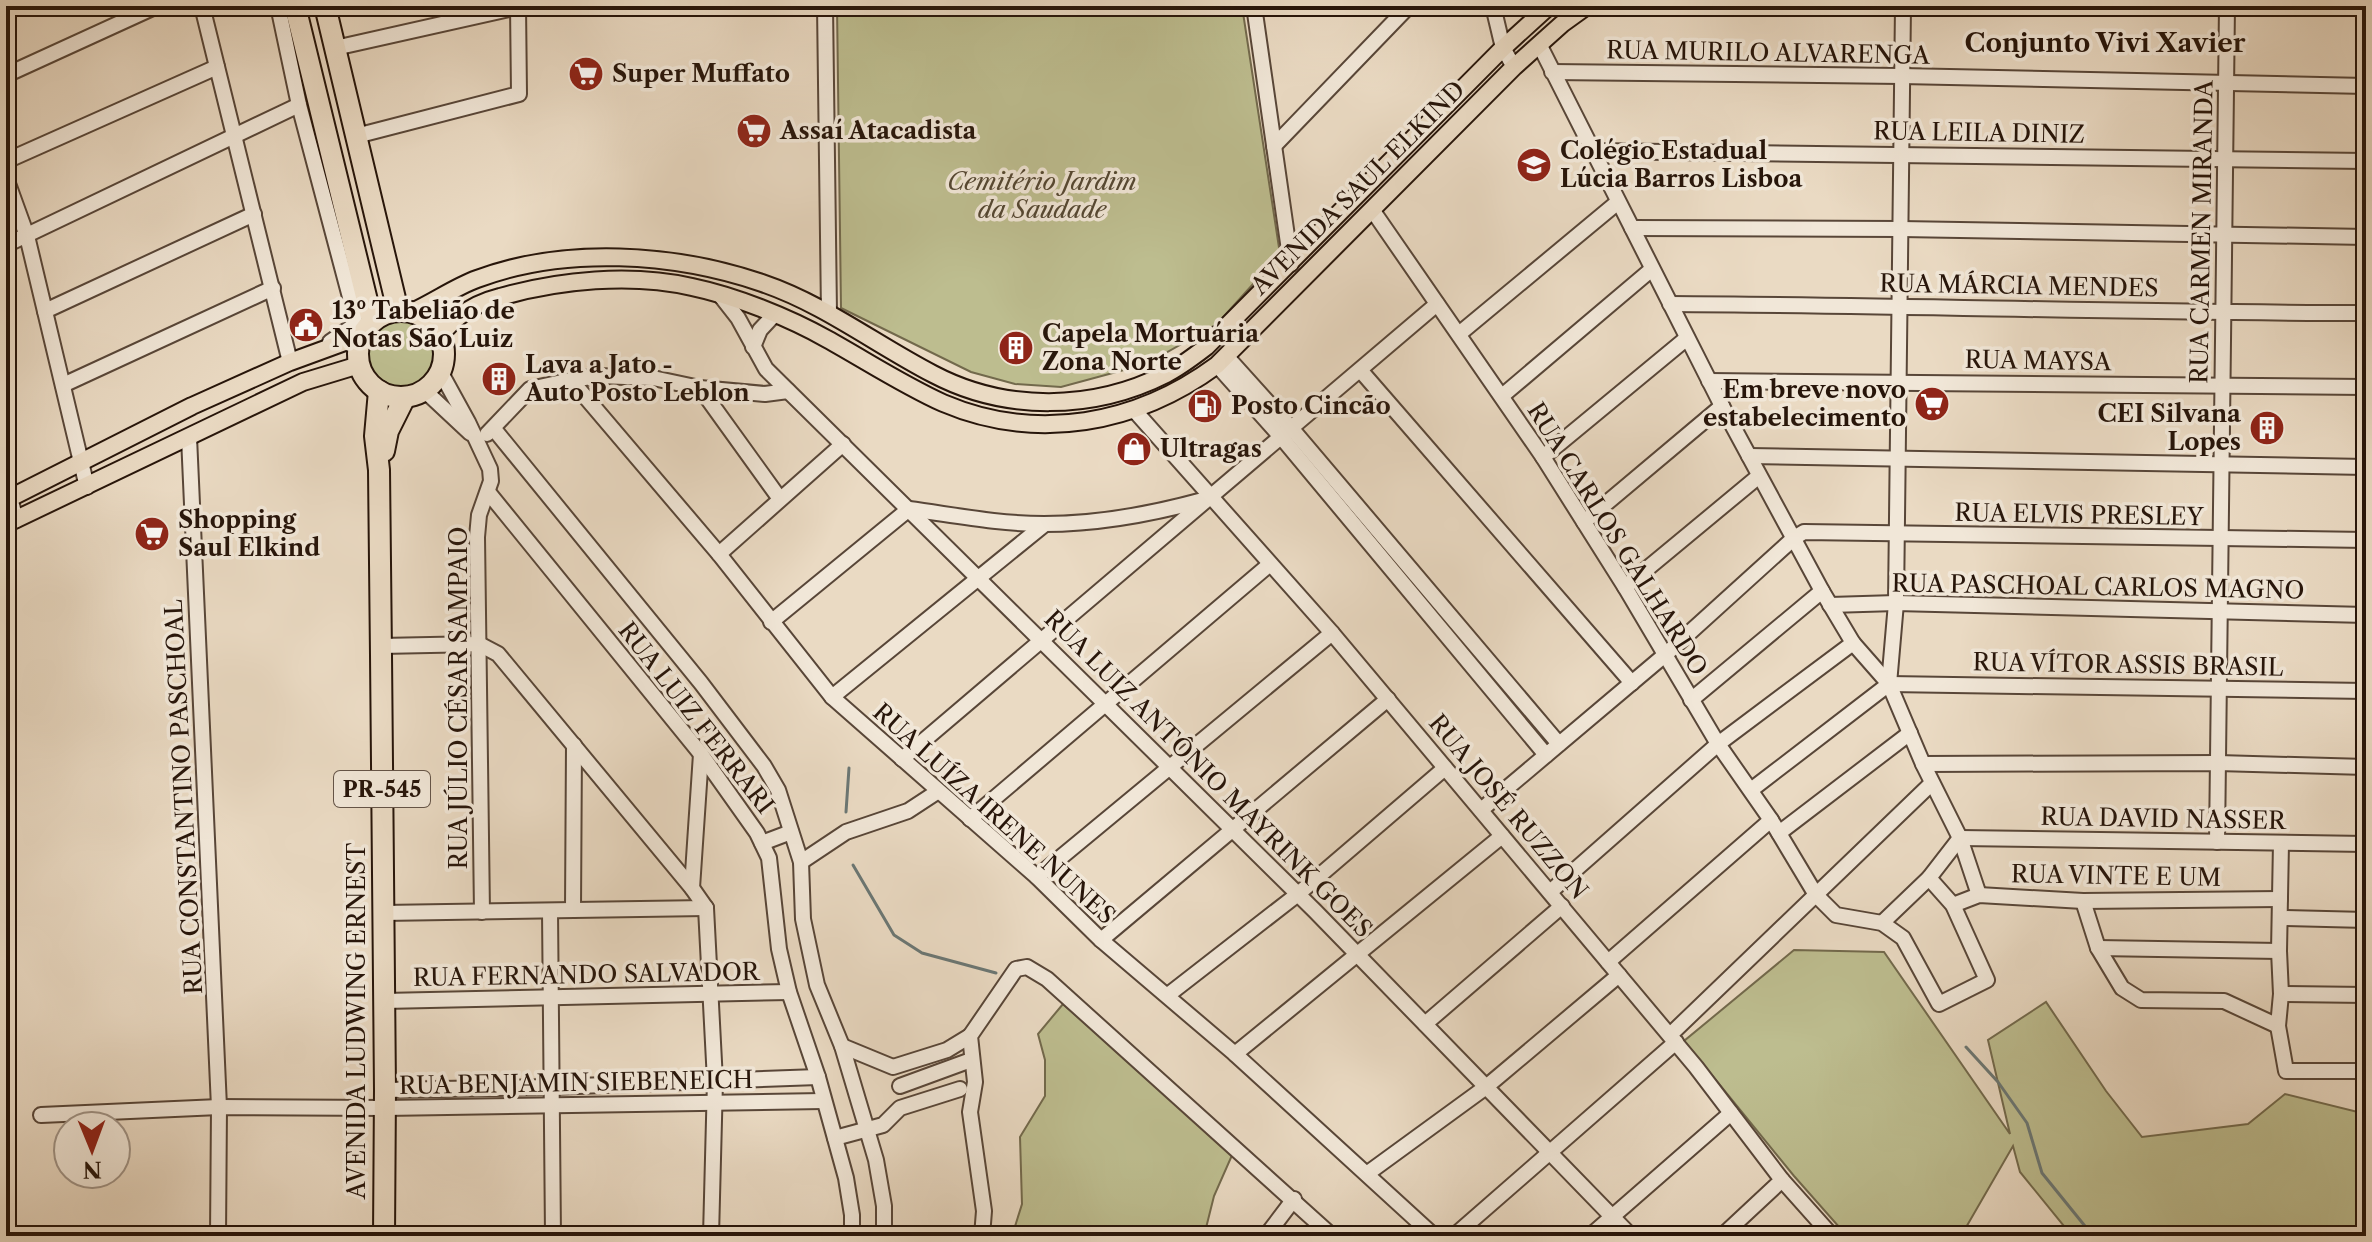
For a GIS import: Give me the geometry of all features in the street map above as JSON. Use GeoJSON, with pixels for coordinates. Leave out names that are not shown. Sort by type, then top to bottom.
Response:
{"type":"FeatureCollection","features":[{"type":"Feature","properties":{"kind":"highway"},"geometry":{"type":"LineString","coordinates":[[295,6],[348,261],[367,329]]}},
{"type":"Feature","properties":{"kind":"highway"},"geometry":{"type":"LineString","coordinates":[[325,6],[356,136],[405,312]]}},
{"type":"Feature","properties":{"kind":"highway"},"geometry":{"type":"LineString","coordinates":[[405,312],[431,323],[439,334],[444,358],[440,371],[414,393],[379,391],[366,380],[359,365],[358,347],[367,329],[384,314],[405,312]]}},
{"type":"Feature","properties":{"kind":"highway","name":"AVENIDA LUDWING ERNEST"},"geometry":{"type":"LineString","coordinates":[[379,391],[375,436],[379,470],[381,646],[384,1236]]}},
{"type":"Feature","properties":{"kind":"highway","name":"AVENIDA LUDWING ERNEST"},"geometry":{"type":"LineString","coordinates":[[379,470],[388,431],[414,393]]}},
{"type":"Feature","properties":{"kind":"main road","name":"AVENIDA SAUL ELKIND"},"geometry":{"type":"LineString","coordinates":[[405,312],[479,278],[524,266],[571,260],[633,259],[690,265],[734,275],[793,295],[933,374],[956,385],[999,398],[1046,403],[1116,393],[1167,374],[1206,347],[1503,48],[1549,6]]}},
{"type":"Feature","properties":{"kind":"main road","name":"AVENIDA SAUL ELKIND"},"geometry":{"type":"LineString","coordinates":[[439,334],[453,320],[477,305],[516,292],[551,286],[636,281],[690,286],[774,315],[823,336],[924,394],[972,412],[1021,423],[1046,424],[1070,423],[1135,411],[1182,389],[1222,361],[1514,67],[1587,6]]}},
{"type":"Feature","properties":{"kind":"main road"},"geometry":{"type":"LineString","coordinates":[[1273,307],[1279,293],[1292,278],[1291,264]]}},
{"type":"Feature","properties":{"kind":"main road"},"geometry":{"type":"LineString","coordinates":[[774,315],[792,314],[817,324],[826,321],[829,313]]}},
{"type":"Feature","properties":{"kind":"main road"},"geometry":{"type":"LineString","coordinates":[[7,494],[82,464],[192,406],[367,329]]}},
{"type":"Feature","properties":{"kind":"main road"},"geometry":{"type":"LineString","coordinates":[[11,522],[303,382],[359,365]]}},
{"type":"Feature","properties":{"kind":"main road"},"geometry":{"type":"LineString","coordinates":[[1135,411],[1132,403],[1135,394],[1167,374]]}},
{"type":"Feature","properties":{"kind":"street"},"geometry":{"type":"LineString","coordinates":[[6,75],[157,6]]}},
{"type":"Feature","properties":{"kind":"street"},"geometry":{"type":"LineString","coordinates":[[202,6],[294,361],[353,326],[355,316],[348,261],[299,105],[278,6]]}},
{"type":"Feature","properties":{"kind":"street"},"geometry":{"type":"LineString","coordinates":[[335,48],[518,6],[532,6]]}},
{"type":"Feature","properties":{"kind":"street"},"geometry":{"type":"LineString","coordinates":[[356,136],[519,94],[518,6]]}},
{"type":"Feature","properties":{"kind":"street"},"geometry":{"type":"LineString","coordinates":[[825,6],[829,313]]}},
{"type":"Feature","properties":{"kind":"street"},"geometry":{"type":"LineString","coordinates":[[1254,6],[1291,264]]}},
{"type":"Feature","properties":{"kind":"street"},"geometry":{"type":"LineString","coordinates":[[1274,146],[1409,6]]}},
{"type":"Feature","properties":{"kind":"street"},"geometry":{"type":"LineString","coordinates":[[1493,6],[1503,48],[1514,67]]}},
{"type":"Feature","properties":{"kind":"street"},"geometry":{"type":"LineString","coordinates":[[1751,790],[1889,684],[1896,603],[1903,6]]}},
{"type":"Feature","properties":{"kind":"street","name":"RUA CARMEN MIRANDA"},"geometry":{"type":"LineString","coordinates":[[2217,842],[2227,6]]}},
{"type":"Feature","properties":{"kind":"street"},"geometry":{"type":"LineString","coordinates":[[2283,6],[2366,7]]}},
{"type":"Feature","properties":{"kind":"street"},"geometry":{"type":"LineString","coordinates":[[1539,44],[1759,476],[1853,643],[1889,684],[1923,764],[1960,838],[1979,895]]}},
{"type":"Feature","properties":{"kind":"street"},"geometry":{"type":"LineString","coordinates":[[6,161],[217,67]]}},
{"type":"Feature","properties":{"kind":"street","name":"RUA MURILO ALVARENGA"},"geometry":{"type":"LineString","coordinates":[[1552,72],[2366,86]]}},
{"type":"Feature","properties":{"kind":"street"},"geometry":{"type":"LineString","coordinates":[[6,245],[299,105]]}},
{"type":"Feature","properties":{"kind":"street","name":"RUA LEILA DINIZ"},"geometry":{"type":"LineString","coordinates":[[1592,151],[2366,161]]}},
{"type":"Feature","properties":{"kind":"street"},"geometry":{"type":"LineString","coordinates":[[6,178],[27,236],[87,487]]}},
{"type":"Feature","properties":{"kind":"street"},"geometry":{"type":"LineString","coordinates":[[1459,334],[1618,202]]}},
{"type":"Feature","properties":{"kind":"street","name":"RUA CARLOS GALHARDO"},"geometry":{"type":"LineString","coordinates":[[1373,211],[1543,457],[1666,654],[1718,744],[1751,790],[1816,895]]}},
{"type":"Feature","properties":{"kind":"street"},"geometry":{"type":"LineString","coordinates":[[45,311],[254,214]]}},
{"type":"Feature","properties":{"kind":"street"},"geometry":{"type":"LineString","coordinates":[[1632,228],[2366,237]]}},
{"type":"Feature","properties":{"kind":"street"},"geometry":{"type":"LineString","coordinates":[[1502,396],[1652,269]]}},
{"type":"Feature","properties":{"kind":"street"},"geometry":{"type":"LineString","coordinates":[[63,385],[273,288]]}},
{"type":"Feature","properties":{"kind":"street","name":"RUA LUIZ ANTÔNIO MAYRINK GOES"},"geometry":{"type":"LineString","coordinates":[[720,295],[738,318],[766,369],[1298,894],[1631,1236]]}},
{"type":"Feature","properties":{"kind":"street"},"geometry":{"type":"LineString","coordinates":[[902,759],[1437,304]]}},
{"type":"Feature","properties":{"kind":"street","name":"RUA MÁRCIA MENDES"},"geometry":{"type":"LineString","coordinates":[[1670,304],[2366,313]]}},
{"type":"Feature","properties":{"kind":"street"},"geometry":{"type":"LineString","coordinates":[[753,347],[760,330],[774,315]]}},
{"type":"Feature","properties":{"kind":"street"},"geometry":{"type":"LineString","coordinates":[[1543,457],[1687,338]]}},
{"type":"Feature","properties":{"kind":"street"},"geometry":{"type":"LineString","coordinates":[[1222,361],[1559,744]]}},
{"type":"Feature","properties":{"kind":"street","name":"RUA JÚLIO CÉSAR SAMPAIO"},"geometry":{"type":"LineString","coordinates":[[440,371],[477,440],[490,469],[491,481],[479,515],[477,537],[482,912]]}},
{"type":"Feature","properties":{"kind":"street"},"geometry":{"type":"LineString","coordinates":[[1361,371],[1632,683]]}},
{"type":"Feature","properties":{"kind":"street"},"geometry":{"type":"LineString","coordinates":[[477,440],[494,429],[504,414],[530,389],[571,380],[598,376],[653,378],[700,388],[765,394],[788,391]]}},
{"type":"Feature","properties":{"kind":"street","name":"RUA LUÍZA IRENE NUNES"},"geometry":{"type":"LineString","coordinates":[[571,380],[719,554],[832,697],[1037,877],[1101,940],[1168,995],[1368,1173],[1434,1236]]}},
{"type":"Feature","properties":{"kind":"street","name":"RUA MAYSA"},"geometry":{"type":"LineString","coordinates":[[1709,381],[2366,387]]}},
{"type":"Feature","properties":{"kind":"street"},"geometry":{"type":"LineString","coordinates":[[700,388],[780,499]]}},
{"type":"Feature","properties":{"kind":"street","name":"RUA JÚLIO CÉSAR SAMPAIO"},"geometry":{"type":"LineString","coordinates":[[414,393],[477,440]]}},
{"type":"Feature","properties":{"kind":"street"},"geometry":{"type":"LineString","coordinates":[[1584,522],[1722,406]]}},
{"type":"Feature","properties":{"kind":"street","name":"RUA JOSÉ RUZZON"},"geometry":{"type":"LineString","coordinates":[[1135,411],[1388,699],[1673,1039],[1782,1180],[1832,1236]]}},
{"type":"Feature","properties":{"kind":"street"},"geometry":{"type":"LineString","coordinates":[[494,429],[701,683],[764,766],[778,790],[801,862],[805,935],[817,985],[842,1046],[867,1129],[884,1206],[884,1236]]}},
{"type":"Feature","properties":{"kind":"street"},"geometry":{"type":"LineString","coordinates":[[1287,434],[1546,755]]}},
{"type":"Feature","properties":{"kind":"street","name":"RUA CONSTANTINO PASCHOAL"},"geometry":{"type":"LineString","coordinates":[[189,437],[219,1107],[218,1236]]}},
{"type":"Feature","properties":{"kind":"street"},"geometry":{"type":"LineString","coordinates":[[719,554],[843,444]]}},
{"type":"Feature","properties":{"kind":"street"},"geometry":{"type":"LineString","coordinates":[[1749,456],[2366,467]]}},
{"type":"Feature","properties":{"kind":"street"},"geometry":{"type":"LineString","coordinates":[[1625,587],[1759,476]]}},
{"type":"Feature","properties":{"kind":"street","name":"RUA LUIZ FERRARI"},"geometry":{"type":"LineString","coordinates":[[488,492],[701,754],[729,790],[762,843],[769,858],[778,938],[789,992],[818,1077],[846,1178],[852,1236]]}},
{"type":"Feature","properties":{"kind":"street"},"geometry":{"type":"LineString","coordinates":[[7,494],[11,522]]}},
{"type":"Feature","properties":{"kind":"street"},"geometry":{"type":"LineString","coordinates":[[771,622],[909,509],[983,520],[1045,524],[1152,514],[1210,498]]}},
{"type":"Feature","properties":{"kind":"street"},"geometry":{"type":"LineString","coordinates":[[1152,514],[1165,537]]}},
{"type":"Feature","properties":{"kind":"street"},"geometry":{"type":"LineString","coordinates":[[832,697],[1045,524]]}},
{"type":"Feature","properties":{"kind":"street","name":"RUA ELVIS PRESLEY"},"geometry":{"type":"LineString","coordinates":[[1794,538],[1812,530],[1897,534],[2366,540]]}},
{"type":"Feature","properties":{"kind":"street"},"geometry":{"type":"LineString","coordinates":[[1481,810],[1666,654],[1794,538]]}},
{"type":"Feature","properties":{"kind":"street"},"geometry":{"type":"LineString","coordinates":[[970,819],[1270,564]]}},
{"type":"Feature","properties":{"kind":"street"},"geometry":{"type":"LineString","coordinates":[[1691,700],[1822,591]]}},
{"type":"Feature","properties":{"kind":"street","name":"RUA PASCHOAL CARLOS MAGNO"},"geometry":{"type":"LineString","coordinates":[[1830,605],[1896,603],[2366,615]]}},
{"type":"Feature","properties":{"kind":"street"},"geometry":{"type":"LineString","coordinates":[[1037,877],[1332,633]]}},
{"type":"Feature","properties":{"kind":"street"},"geometry":{"type":"LineString","coordinates":[[1550,892],[1718,744],[1853,643]]}},
{"type":"Feature","properties":{"kind":"street"},"geometry":{"type":"LineString","coordinates":[[381,646],[479,644],[498,654],[706,908],[715,1081],[711,1236]]}},
{"type":"Feature","properties":{"kind":"street","name":"RUA VÍTOR ASSIS BRASIL"},"geometry":{"type":"LineString","coordinates":[[1889,684],[2366,691]]}},
{"type":"Feature","properties":{"kind":"street"},"geometry":{"type":"LineString","coordinates":[[6,699],[6,734]]}},
{"type":"Feature","properties":{"kind":"street"},"geometry":{"type":"LineString","coordinates":[[1101,940],[1388,699]]}},
{"type":"Feature","properties":{"kind":"street"},"geometry":{"type":"LineString","coordinates":[[1608,962],[1775,827],[1910,733]]}},
{"type":"Feature","properties":{"kind":"street"},"geometry":{"type":"LineString","coordinates":[[573,910],[574,745]]}},
{"type":"Feature","properties":{"kind":"street"},"geometry":{"type":"LineString","coordinates":[[692,888],[701,754]]}},
{"type":"Feature","properties":{"kind":"street"},"geometry":{"type":"LineString","coordinates":[[1923,764],[2218,763],[2366,767]]}},
{"type":"Feature","properties":{"kind":"street"},"geometry":{"type":"LineString","coordinates":[[1168,995],[1298,894],[1445,768]]}},
{"type":"Feature","properties":{"kind":"street"},"geometry":{"type":"LineString","coordinates":[[1454,1236],[1673,1039],[1828,880],[1932,783]]}},
{"type":"Feature","properties":{"kind":"street"},"geometry":{"type":"LineString","coordinates":[[801,862],[846,832],[908,811],[937,792]]}},
{"type":"Feature","properties":{"kind":"street"},"geometry":{"type":"LineString","coordinates":[[762,843],[791,832]]}},
{"type":"Feature","properties":{"kind":"street"},"geometry":{"type":"LineString","coordinates":[[1235,1054],[1502,836]]}},
{"type":"Feature","properties":{"kind":"street"},"geometry":{"type":"LineString","coordinates":[[1882,923],[1929,878],[1960,838]]}},
{"type":"Feature","properties":{"kind":"street","name":"RUA DAVID NASSER"},"geometry":{"type":"LineString","coordinates":[[1960,838],[2366,844]]}},
{"type":"Feature","properties":{"kind":"street"},"geometry":{"type":"LineString","coordinates":[[2281,843],[2281,994],[2278,1026],[2286,1071],[2366,1071]]}},
{"type":"Feature","properties":{"kind":"street"},"geometry":{"type":"LineString","coordinates":[[1816,895],[1836,915],[1882,923],[1903,938],[1939,1004],[1987,980],[1953,905],[1929,878]]}},
{"type":"Feature","properties":{"kind":"street","name":"RUA VINTE E UM"},"geometry":{"type":"LineString","coordinates":[[1953,905],[1979,895],[2083,901],[2280,899]]}},
{"type":"Feature","properties":{"kind":"street"},"geometry":{"type":"LineString","coordinates":[[2083,901],[2098,948],[2122,988],[2141,1000],[2224,1001],[2278,1026]]}},
{"type":"Feature","properties":{"kind":"street"},"geometry":{"type":"LineString","coordinates":[[1425,1024],[1562,906]]}},
{"type":"Feature","properties":{"kind":"street"},"geometry":{"type":"LineString","coordinates":[[383,913],[706,908]]}},
{"type":"Feature","properties":{"kind":"street"},"geometry":{"type":"LineString","coordinates":[[550,911],[553,1236]]}},
{"type":"Feature","properties":{"kind":"street"},"geometry":{"type":"LineString","coordinates":[[2281,918],[2366,920]]}},
{"type":"Feature","properties":{"kind":"street"},"geometry":{"type":"LineString","coordinates":[[778,938],[805,935]]}},
{"type":"Feature","properties":{"kind":"street"},"geometry":{"type":"LineString","coordinates":[[2098,948],[2279,951]]}},
{"type":"Feature","properties":{"kind":"street"},"geometry":{"type":"LineString","coordinates":[[842,1046],[893,1067],[947,1050],[970,1036],[1016,969],[1034,969],[1332,1236]]}},
{"type":"Feature","properties":{"kind":"street"},"geometry":{"type":"LineString","coordinates":[[1368,1173],[1486,1087],[1619,975]]}},
{"type":"Feature","properties":{"kind":"street","name":"RUA FERNANDO SALVADOR"},"geometry":{"type":"LineString","coordinates":[[384,1001],[789,992]]}},
{"type":"Feature","properties":{"kind":"street"},"geometry":{"type":"LineString","coordinates":[[2281,994],[2366,995]]}},
{"type":"Feature","properties":{"kind":"street"},"geometry":{"type":"LineString","coordinates":[[970,1036],[975,1082],[970,1112]]}},
{"type":"Feature","properties":{"kind":"street"},"geometry":{"type":"LineString","coordinates":[[947,1050],[970,1112],[984,1211],[982,1236]]}},
{"type":"Feature","properties":{"kind":"street"},"geometry":{"type":"LineString","coordinates":[[900,1086],[971,1060]]}},
{"type":"Feature","properties":{"kind":"street"},"geometry":{"type":"LineString","coordinates":[[893,1067],[900,1086],[900,1108]]}},
{"type":"Feature","properties":{"kind":"street","name":"RUA BENJAMIN SIEBENEICH"},"geometry":{"type":"LineString","coordinates":[[41,1115],[385,1099],[552,1087],[818,1077]]}},
{"type":"Feature","properties":{"kind":"street"},"geometry":{"type":"LineString","coordinates":[[835,1138],[883,1125],[900,1108],[960,1089]]}},
{"type":"Feature","properties":{"kind":"street","name":"RUA BENJAMIN SIEBENEICH"},"geometry":{"type":"LineString","coordinates":[[385,1099],[552,1105],[823,1101]]}},
{"type":"Feature","properties":{"kind":"street"},"geometry":{"type":"LineString","coordinates":[[1590,1236],[1731,1113]]}},
{"type":"Feature","properties":{"kind":"street"},"geometry":{"type":"LineString","coordinates":[[1726,1235],[1782,1180]]}},
{"type":"Feature","properties":{"kind":"street"},"geometry":{"type":"LineString","coordinates":[[1268,1236],[1294,1199]]}},
{"type":"Feature","properties":{"kind":"green space","name":"Cemitério Jardim da Saudade"},"geometry":{"type":"Polygon","coordinates":[[[837,6],[1242,6],[1280,254],[1217,324],[1146,364],[1061,387],[1015,384],[971,372],[841,308],[837,6]]]}},
{"type":"Feature","properties":{"kind":"green space"},"geometry":{"type":"Polygon","coordinates":[[[408,319],[427,329],[435,341],[435,369],[427,381],[415,389],[394,391],[375,381],[367,369],[365,348],[375,329],[387,321],[408,319]]]}},
{"type":"Feature","properties":{"kind":"green space"},"geometry":{"type":"Polygon","coordinates":[[[1794,950],[1884,952],[2010,1134],[1988,1040],[2046,1002],[2106,1091],[2142,1137],[2248,1124],[2285,1094],[2366,1114],[2366,1236],[2072,1236],[2020,1172],[2013,1146],[1961,1236],[1847,1236],[1684,1041],[1794,950]]]}},
{"type":"Feature","properties":{"kind":"green space"},"geometry":{"type":"Polygon","coordinates":[[[1063,1004],[1233,1153],[1214,1196],[1204,1236],[1012,1236],[1022,1204],[1020,1137],[1045,1096],[1045,1060],[1038,1034],[1063,1004]]]}},
{"type":"Feature","properties":{"kind":"waterway"},"geometry":{"type":"LineString","coordinates":[[846,812],[849,768]]}},
{"type":"Feature","properties":{"kind":"waterway"},"geometry":{"type":"LineString","coordinates":[[853,865],[894,935],[922,953],[996,973]]}},
{"type":"Feature","properties":{"kind":"waterway"},"geometry":{"type":"LineString","coordinates":[[1966,1047],[1998,1082],[2027,1123],[2042,1173],[2093,1236]]}},
{"type":"Feature","properties":{"kind":"place","name":"Super Muffato"},"geometry":{"type":"Point","coordinates":[586,74]}},
{"type":"Feature","properties":{"kind":"place","name":"Assaí Atacadista"},"geometry":{"type":"Point","coordinates":[754,131]}},
{"type":"Feature","properties":{"kind":"place","name":"Colégio Estadual Lúcia Barros Lisboa"},"geometry":{"type":"Point","coordinates":[1534,165]}},
{"type":"Feature","properties":{"kind":"place","name":"13º Tabelião de Notas São Luiz"},"geometry":{"type":"Point","coordinates":[306,325]}},
{"type":"Feature","properties":{"kind":"place","name":"Capela Mortuária Zona Norte"},"geometry":{"type":"Point","coordinates":[1016,348]}},
{"type":"Feature","properties":{"kind":"place","name":"Lava a Jato - Auto Posto Leblon"},"geometry":{"type":"Point","coordinates":[499,379]}},
{"type":"Feature","properties":{"kind":"place","name":"Em breve novo estabelecimento"},"geometry":{"type":"Point","coordinates":[1932,404]}},
{"type":"Feature","properties":{"kind":"place","name":"Posto Cincão"},"geometry":{"type":"Point","coordinates":[1205,406]}},
{"type":"Feature","properties":{"kind":"place","name":"CEI Silvana Lopes"},"geometry":{"type":"Point","coordinates":[2267,428]}},
{"type":"Feature","properties":{"kind":"place","name":"Ultragas"},"geometry":{"type":"Point","coordinates":[1134,449]}},
{"type":"Feature","properties":{"kind":"place","name":"Shopping Saul Elkind"},"geometry":{"type":"Point","coordinates":[152,534]}},
{"type":"Feature","properties":{"kind":"district","name":"Conjunto Vivi Xavier"},"geometry":{"type":"Point","coordinates":[2105,43]}}]}
